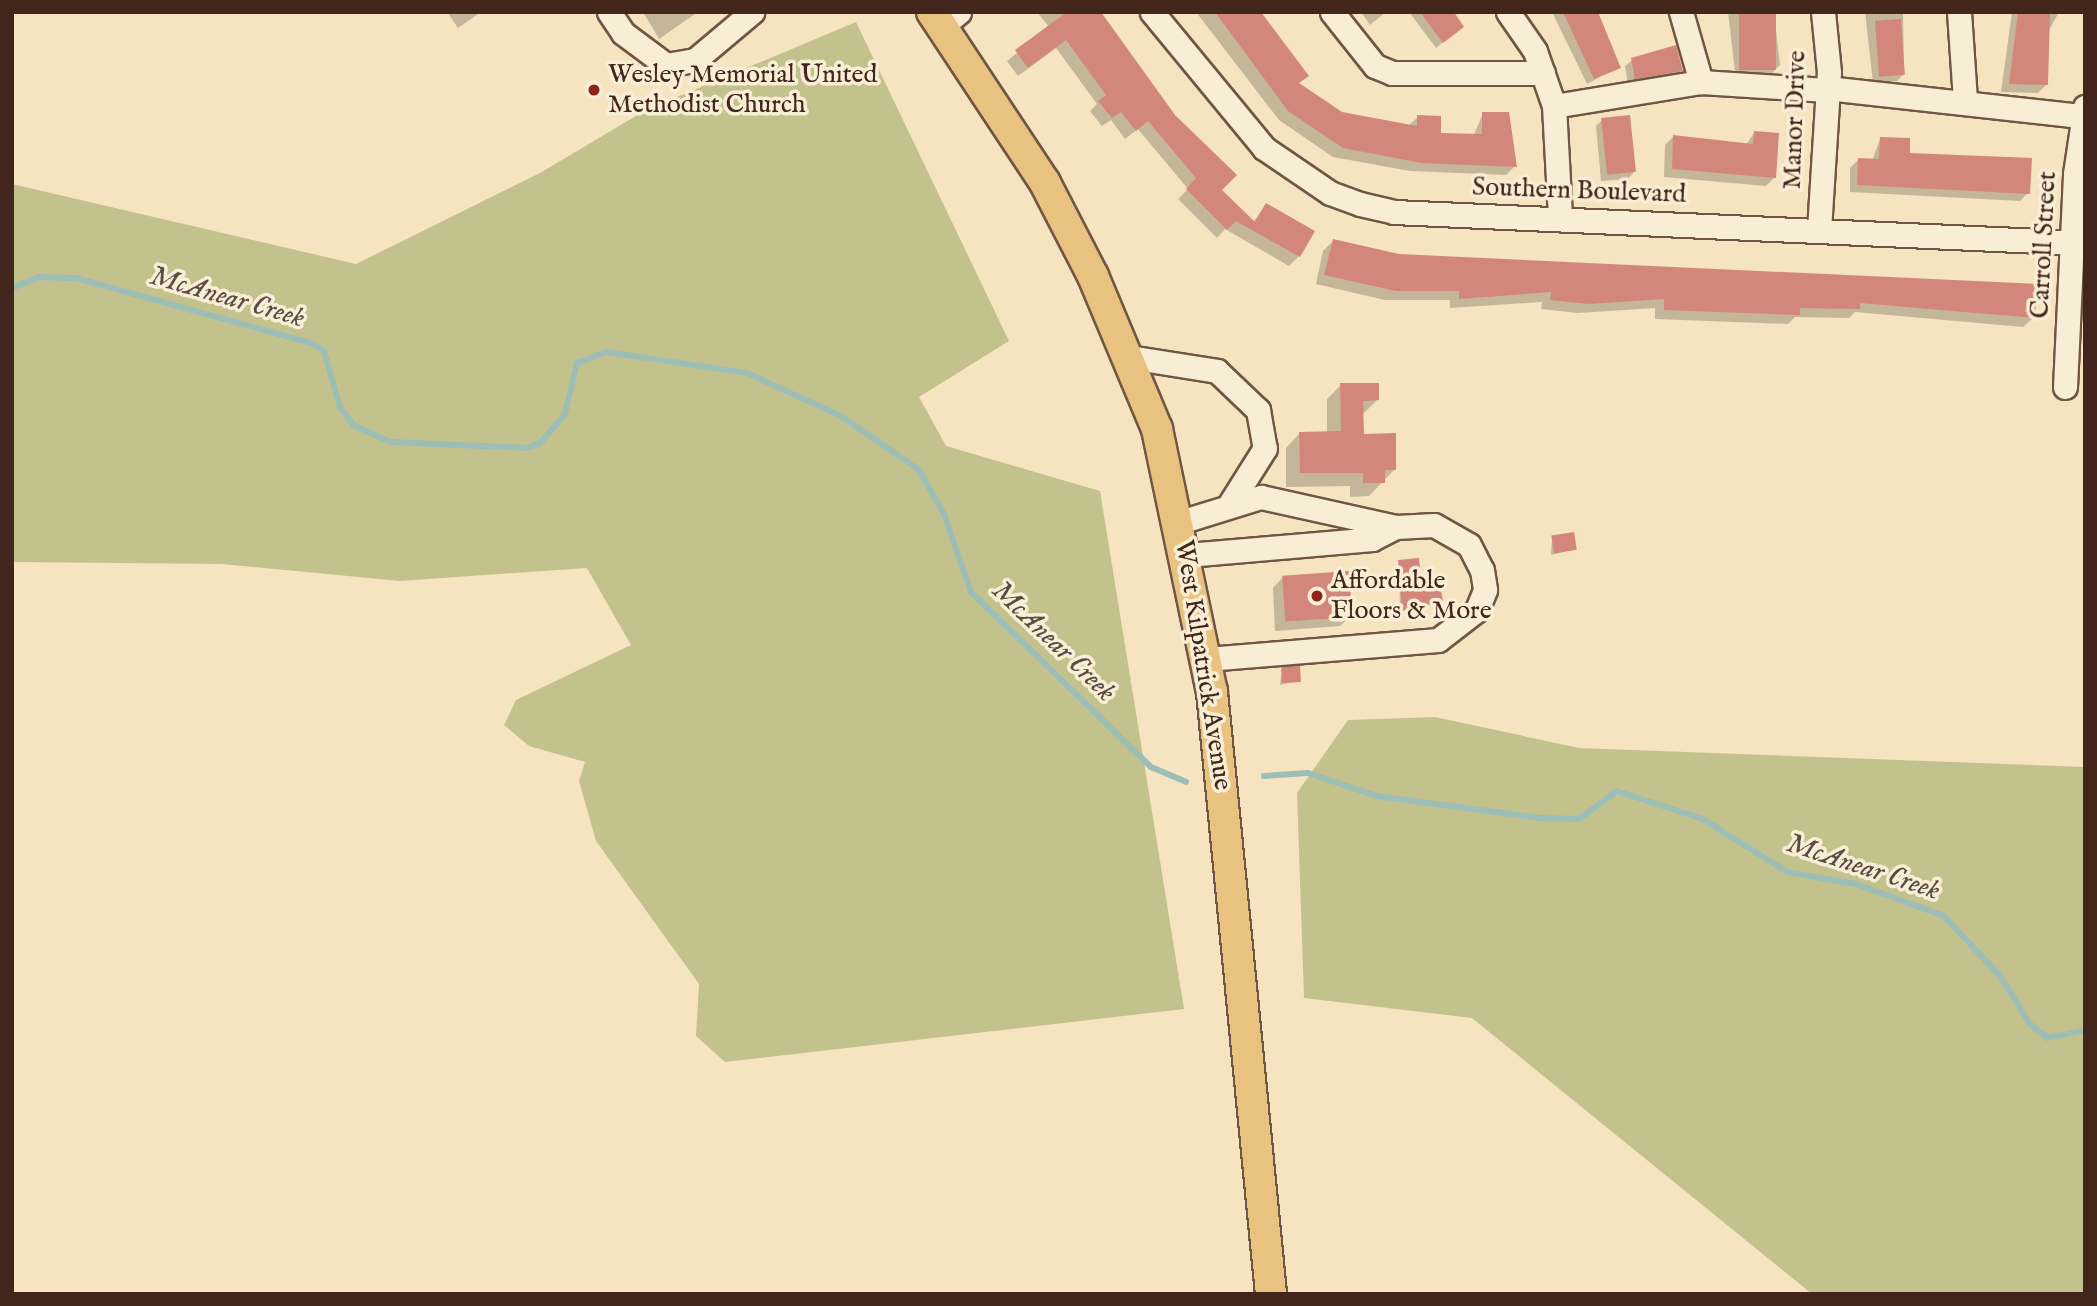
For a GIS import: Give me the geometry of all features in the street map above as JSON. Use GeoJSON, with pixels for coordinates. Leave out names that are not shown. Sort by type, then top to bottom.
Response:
{"type":"FeatureCollection","features":[{"type":"Feature","properties":{"kind":"main road","name":"West Kilpatrick Avenue"},"geometry":{"type":"LineString","coordinates":[[944,17],[1045,183],[1129,357],[1157,429],[1180,522],[1207,659],[1271,1294]]}},
{"type":"Feature","properties":{"kind":"street"},"geometry":{"type":"LineString","coordinates":[[609,12],[623,33],[666,65],[695,60],[752,12]]}},
{"type":"Feature","properties":{"kind":"street","name":"Southern Boulevard"},"geometry":{"type":"LineString","coordinates":[[1152,12],[1256,139],[1330,192],[1394,212],[1560,216],[2078,243]]}},
{"type":"Feature","properties":{"kind":"street"},"geometry":{"type":"LineString","coordinates":[[1332,12],[1376,66],[1392,73],[1543,73]]}},
{"type":"Feature","properties":{"kind":"street"},"geometry":{"type":"LineString","coordinates":[[1508,12],[1543,73],[1554,106],[1560,216]]}},
{"type":"Feature","properties":{"kind":"street"},"geometry":{"type":"LineString","coordinates":[[1681,12],[1701,82]]}},
{"type":"Feature","properties":{"kind":"street","name":"Manor Drive"},"geometry":{"type":"LineString","coordinates":[[1819,230],[1827,89],[1823,12]]}},
{"type":"Feature","properties":{"kind":"street"},"geometry":{"type":"LineString","coordinates":[[1959,12],[1965,100]]}},
{"type":"Feature","properties":{"kind":"street"},"geometry":{"type":"LineString","coordinates":[[1554,106],[1701,82],[1827,89],[2083,111]]}},
{"type":"Feature","properties":{"kind":"street","name":"Carroll Street"},"geometry":{"type":"LineString","coordinates":[[2065,387],[2078,243],[2083,111]]}},
{"type":"Feature","properties":{"kind":"street"},"geometry":{"type":"LineString","coordinates":[[1129,357],[1217,371],[1258,410],[1265,448],[1231,502]]}},
{"type":"Feature","properties":{"kind":"street"},"geometry":{"type":"LineString","coordinates":[[1180,522],[1231,502],[1261,497],[1395,527],[1434,526],[1469,545],[1482,570],[1485,590],[1477,610],[1438,640],[1207,659]]}},
{"type":"Feature","properties":{"kind":"street"},"geometry":{"type":"LineString","coordinates":[[1187,555],[1372,539],[1395,527]]}},
{"type":"Feature","properties":{"kind":"shaded area"},"geometry":{"type":"Polygon","coordinates":[[[856,22],[1009,341],[919,397],[946,446],[1100,491],[1184,1009],[725,1062],[696,1036],[699,984],[596,841],[579,781],[585,762],[529,746],[504,725],[516,700],[631,645],[587,568],[400,581],[222,564],[12,562],[12,184],[356,264],[540,173],[646,110],[856,22]]]}},
{"type":"Feature","properties":{"kind":"shaded area"},"geometry":{"type":"Polygon","coordinates":[[[1435,717],[1579,748],[2085,767],[2085,1294],[1812,1294],[1472,1018],[1304,998],[1297,793],[1348,720],[1435,717]]]}},
{"type":"Feature","properties":{"kind":"building"},"geometry":{"type":"Polygon","coordinates":[[[1067,12],[1101,12],[1175,115],[1237,175],[1222,190],[1255,222],[1266,203],[1315,231],[1300,257],[1236,221],[1227,230],[1186,189],[1196,178],[1148,121],[1136,131],[1121,112],[1112,118],[1098,101],[1106,95],[1066,40],[1028,68],[1015,50],[1067,12]]]}},
{"type":"Feature","properties":{"kind":"building"},"geometry":{"type":"Polygon","coordinates":[[[1215,12],[1261,12],[1309,76],[1299,83],[1342,112],[1417,126],[1417,115],[1441,116],[1441,133],[1482,134],[1482,112],[1509,112],[1517,167],[1421,163],[1343,148],[1288,111],[1215,12]]]}},
{"type":"Feature","properties":{"kind":"building"},"geometry":{"type":"Polygon","coordinates":[[[1420,12],[1454,12],[1464,27],[1443,43],[1420,12]]]}},
{"type":"Feature","properties":{"kind":"building"},"geometry":{"type":"Polygon","coordinates":[[[1563,12],[1598,12],[1621,68],[1594,79],[1563,12]]]}},
{"type":"Feature","properties":{"kind":"building"},"geometry":{"type":"Polygon","coordinates":[[[1739,12],[1776,12],[1776,70],[1739,70],[1739,12]]]}},
{"type":"Feature","properties":{"kind":"building"},"geometry":{"type":"Polygon","coordinates":[[[2018,12],[2050,12],[2048,85],[2009,84],[2018,12]]]}},
{"type":"Feature","properties":{"kind":"building"},"geometry":{"type":"Polygon","coordinates":[[[1901,19],[1905,75],[1879,77],[1875,21],[1901,19]]]}},
{"type":"Feature","properties":{"kind":"building"},"geometry":{"type":"Polygon","coordinates":[[[1676,45],[1683,71],[1635,79],[1631,58],[1676,45]]]}},
{"type":"Feature","properties":{"kind":"building"},"geometry":{"type":"Polygon","coordinates":[[[1630,115],[1636,172],[1607,175],[1601,118],[1630,115]]]}},
{"type":"Feature","properties":{"kind":"building"},"geometry":{"type":"Polygon","coordinates":[[[1754,131],[1779,133],[1776,178],[1672,169],[1673,135],[1753,144],[1754,131]]]}},
{"type":"Feature","properties":{"kind":"building"},"geometry":{"type":"Polygon","coordinates":[[[1880,137],[1910,138],[1910,153],[2032,158],[2030,194],[1857,185],[1858,158],[1879,159],[1880,137]]]}},
{"type":"Feature","properties":{"kind":"building"},"geometry":{"type":"Polygon","coordinates":[[[1333,239],[1399,254],[2037,284],[2035,318],[1860,303],[1860,309],[1800,308],[1800,315],[1664,310],[1664,299],[1589,304],[1550,300],[1551,292],[1459,299],[1459,291],[1396,291],[1324,275],[1333,239]]]}},
{"type":"Feature","properties":{"kind":"building"},"geometry":{"type":"Polygon","coordinates":[[[1340,383],[1379,383],[1379,400],[1363,401],[1364,434],[1396,433],[1396,470],[1385,470],[1385,483],[1363,483],[1363,473],[1300,473],[1299,432],[1341,431],[1340,383]]]}},
{"type":"Feature","properties":{"kind":"building"},"geometry":{"type":"Polygon","coordinates":[[[1574,532],[1577,550],[1554,553],[1551,536],[1574,532]]]}},
{"type":"Feature","properties":{"kind":"building"},"geometry":{"type":"Polygon","coordinates":[[[1419,558],[1422,589],[1440,586],[1443,601],[1402,610],[1398,560],[1419,558]]]}},
{"type":"Feature","properties":{"kind":"building","name":"Affordable Floors & More"},"geometry":{"type":"Polygon","coordinates":[[[1349,571],[1352,617],[1285,622],[1282,576],[1349,571]]]}},
{"type":"Feature","properties":{"kind":"building"},"geometry":{"type":"Polygon","coordinates":[[[1300,665],[1301,682],[1282,683],[1281,666],[1300,665]]]}},
{"type":"Feature","properties":{"kind":"waterway","name":"McAnear Creek"},"geometry":{"type":"LineString","coordinates":[[12,288],[39,277],[76,278],[311,343],[324,351],[340,407],[353,425],[391,442],[527,448],[540,443],[565,414],[577,363],[606,352],[747,373],[841,416],[919,470],[944,514],[971,592],[1151,767],[1186,782]]}},
{"type":"Feature","properties":{"kind":"waterway","name":"McAnear Creek"},"geometry":{"type":"LineString","coordinates":[[1264,776],[1308,773],[1377,796],[1539,818],[1579,819],[1617,791],[1703,819],[1787,872],[1856,884],[1944,916],[2001,977],[2030,1024],[2047,1038],[2085,1030]]}},
{"type":"Feature","properties":{"kind":"place","name":"Wesley Memorial United Methodist Church"},"geometry":{"type":"Point","coordinates":[594,90]}},
{"type":"Feature","properties":{"kind":"place","name":"Affordable Floors & More"},"geometry":{"type":"Point","coordinates":[1317,596]}}]}
